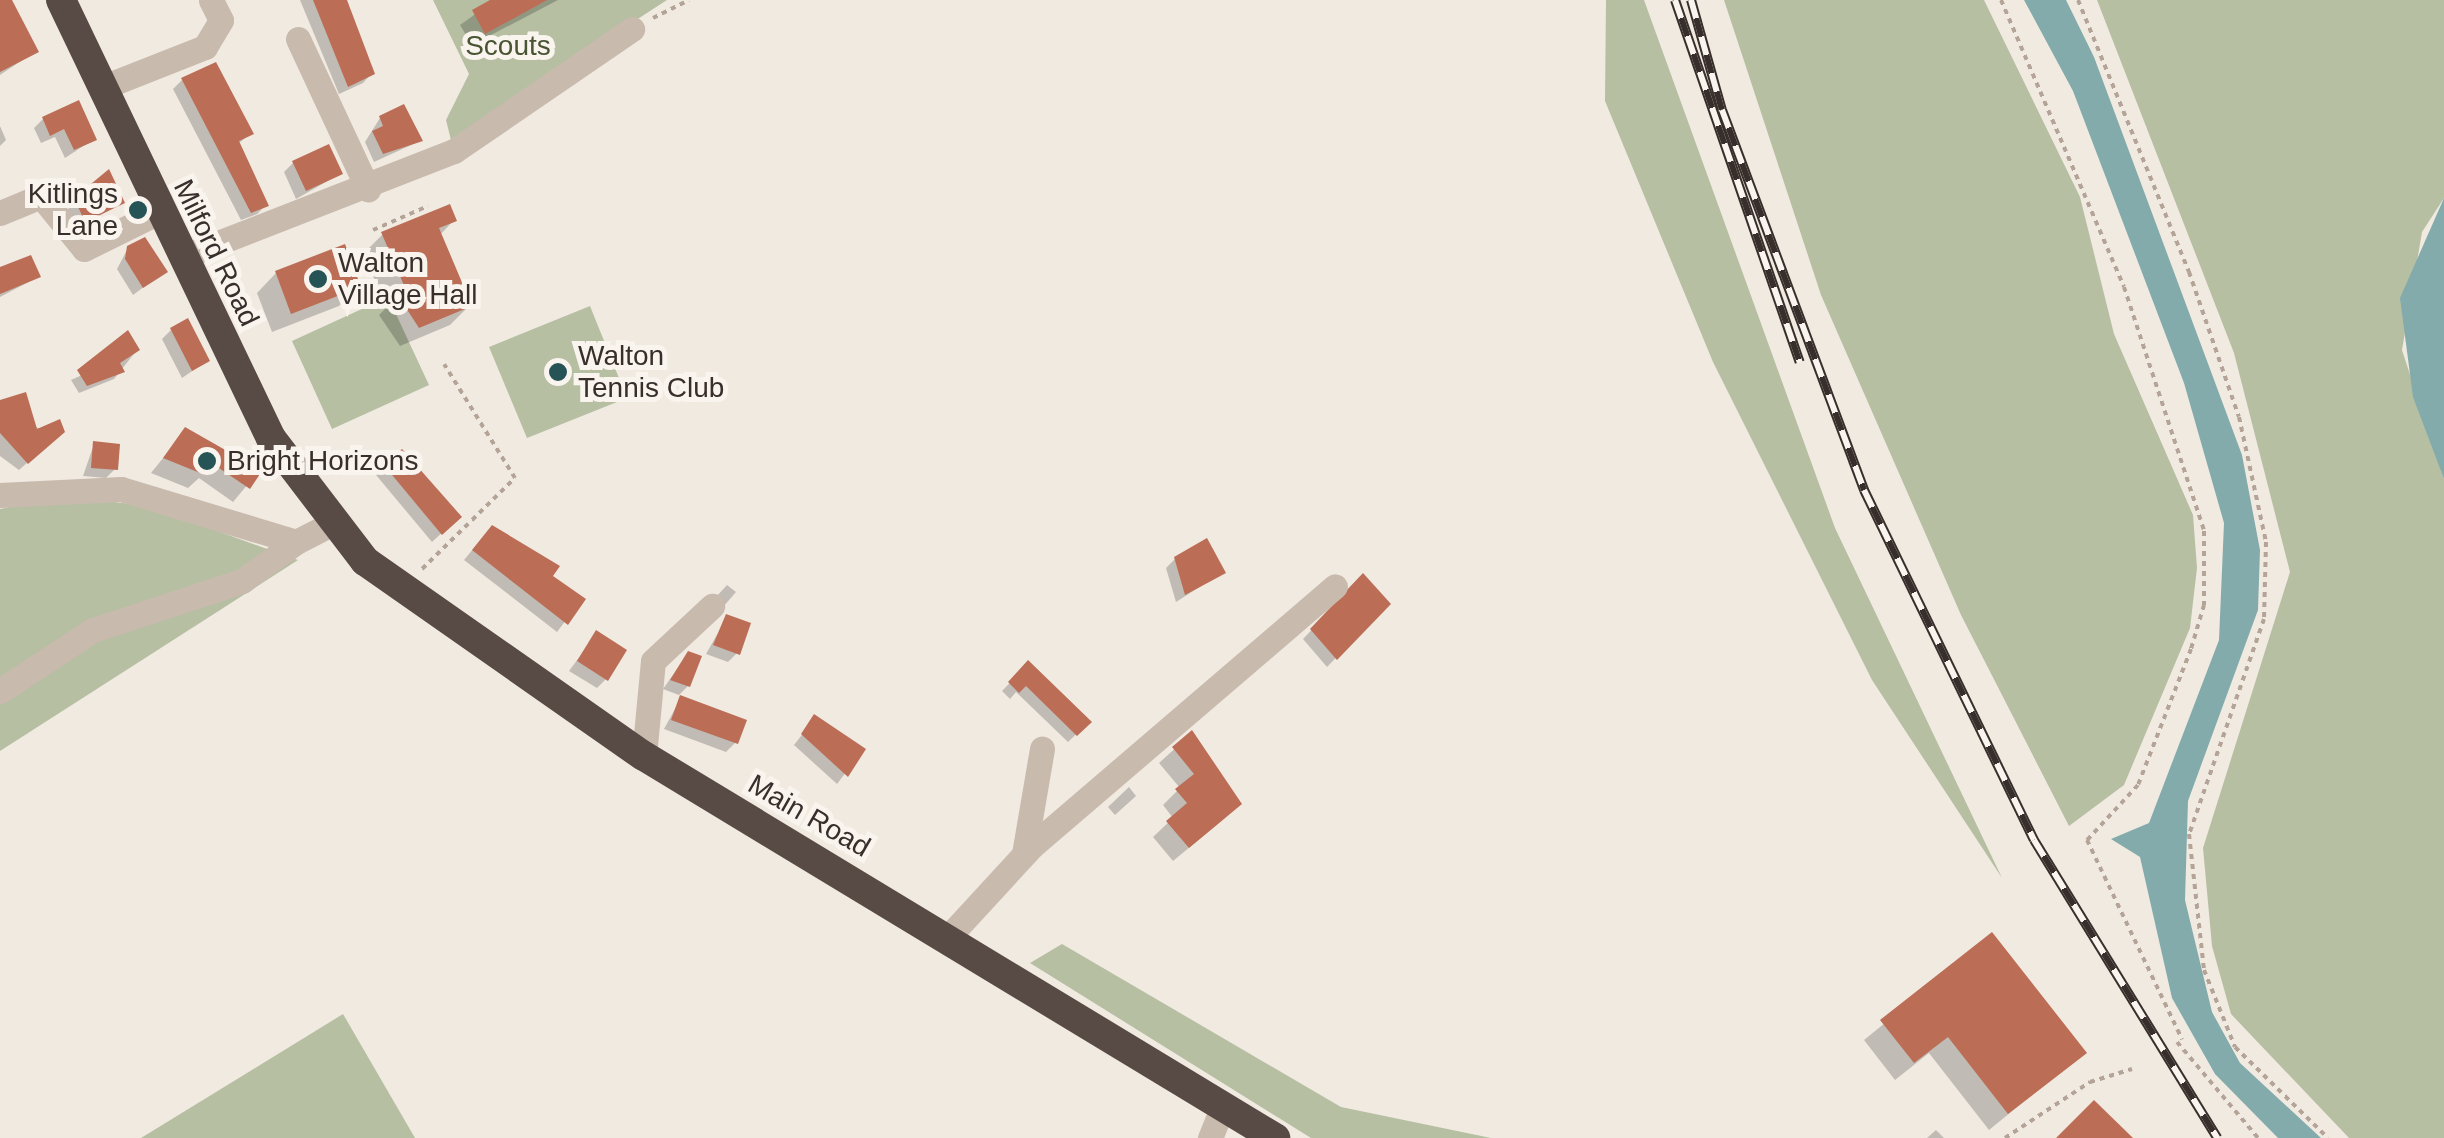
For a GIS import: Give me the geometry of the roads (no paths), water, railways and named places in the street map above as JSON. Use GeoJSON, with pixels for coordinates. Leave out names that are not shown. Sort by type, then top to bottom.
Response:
{"type":"FeatureCollection","features":[{"type":"Feature","properties":{"kind":"highway","name":"Milford Road"},"geometry":{"type":"LineString","coordinates":[[61,0],[159,212],[271,438],[330,525]]}},
{"type":"Feature","properties":{"kind":"highway","name":"Main Road"},"geometry":{"type":"LineString","coordinates":[[330,525],[399,591],[644,756],[951,934],[1275,1138]]}},
{"type":"Feature","properties":{"kind":"street"},"geometry":{"type":"LineString","coordinates":[[101,88],[205,47],[221,20],[212,0]]}},
{"type":"Feature","properties":{"kind":"street"},"geometry":{"type":"LineString","coordinates":[[182,257],[248,246],[487,131],[632,29]]}},
{"type":"Feature","properties":{"kind":"street"},"geometry":{"type":"LineString","coordinates":[[298,39],[368,188]]}},
{"type":"Feature","properties":{"kind":"street"},"geometry":{"type":"LineString","coordinates":[[0,213],[41,196],[84,249],[159,212]]}},
{"type":"Feature","properties":{"kind":"street"},"geometry":{"type":"LineString","coordinates":[[0,495],[121,489],[296,542]]}},
{"type":"Feature","properties":{"kind":"street"},"geometry":{"type":"LineString","coordinates":[[0,692],[93,630],[242,581],[296,542],[330,525]]}},
{"type":"Feature","properties":{"kind":"street"},"geometry":{"type":"LineString","coordinates":[[951,934],[1024,854],[1335,586]]}},
{"type":"Feature","properties":{"kind":"street"},"geometry":{"type":"LineString","coordinates":[[644,756],[653,661],[712,606]]}},
{"type":"Feature","properties":{"kind":"street"},"geometry":{"type":"LineString","coordinates":[[1024,854],[1042,749]]}},
{"type":"Feature","properties":{"kind":"street"},"geometry":{"type":"LineString","coordinates":[[1210,1138],[1222,1108]]}},
{"type":"Feature","properties":{"kind":"water"},"geometry":{"type":"Polygon","coordinates":[[[2024,0],[2066,0],[2094,57],[2242,455],[2260,550],[2258,610],[2188,801],[2185,900],[2212,1012],[2240,1063],[2321,1138],[2278,1138],[2215,1074],[2172,998],[2140,857],[2111,839],[2149,823],[2219,640],[2224,523],[2184,383],[2073,91],[2024,0]]]}},
{"type":"Feature","properties":{"kind":"water"},"geometry":{"type":"Polygon","coordinates":[[[2444,198],[2444,479],[2413,397],[2400,298],[2444,198]]]}},
{"type":"Feature","properties":{"kind":"railway"},"geometry":{"type":"LineString","coordinates":[[1675,0],[1800,362]]}},
{"type":"Feature","properties":{"kind":"railway"},"geometry":{"type":"LineString","coordinates":[[1691,0],[1722,110],[1864,490],[2034,840],[2217,1138]]}},
{"type":"Feature","properties":{"kind":"place","name":"Kitlings Lane"},"geometry":{"type":"Point","coordinates":[138,210]}},
{"type":"Feature","properties":{"kind":"place","name":"Walton Village Hall"},"geometry":{"type":"Point","coordinates":[318,279]}},
{"type":"Feature","properties":{"kind":"place","name":"Walton Tennis Club"},"geometry":{"type":"Point","coordinates":[558,372]}},
{"type":"Feature","properties":{"kind":"place","name":"Bright Horizons"},"geometry":{"type":"Point","coordinates":[207,461]}},
{"type":"Feature","properties":{"kind":"park label","name":"Scouts"},"geometry":{"type":"Point","coordinates":[508,46]}}]}
